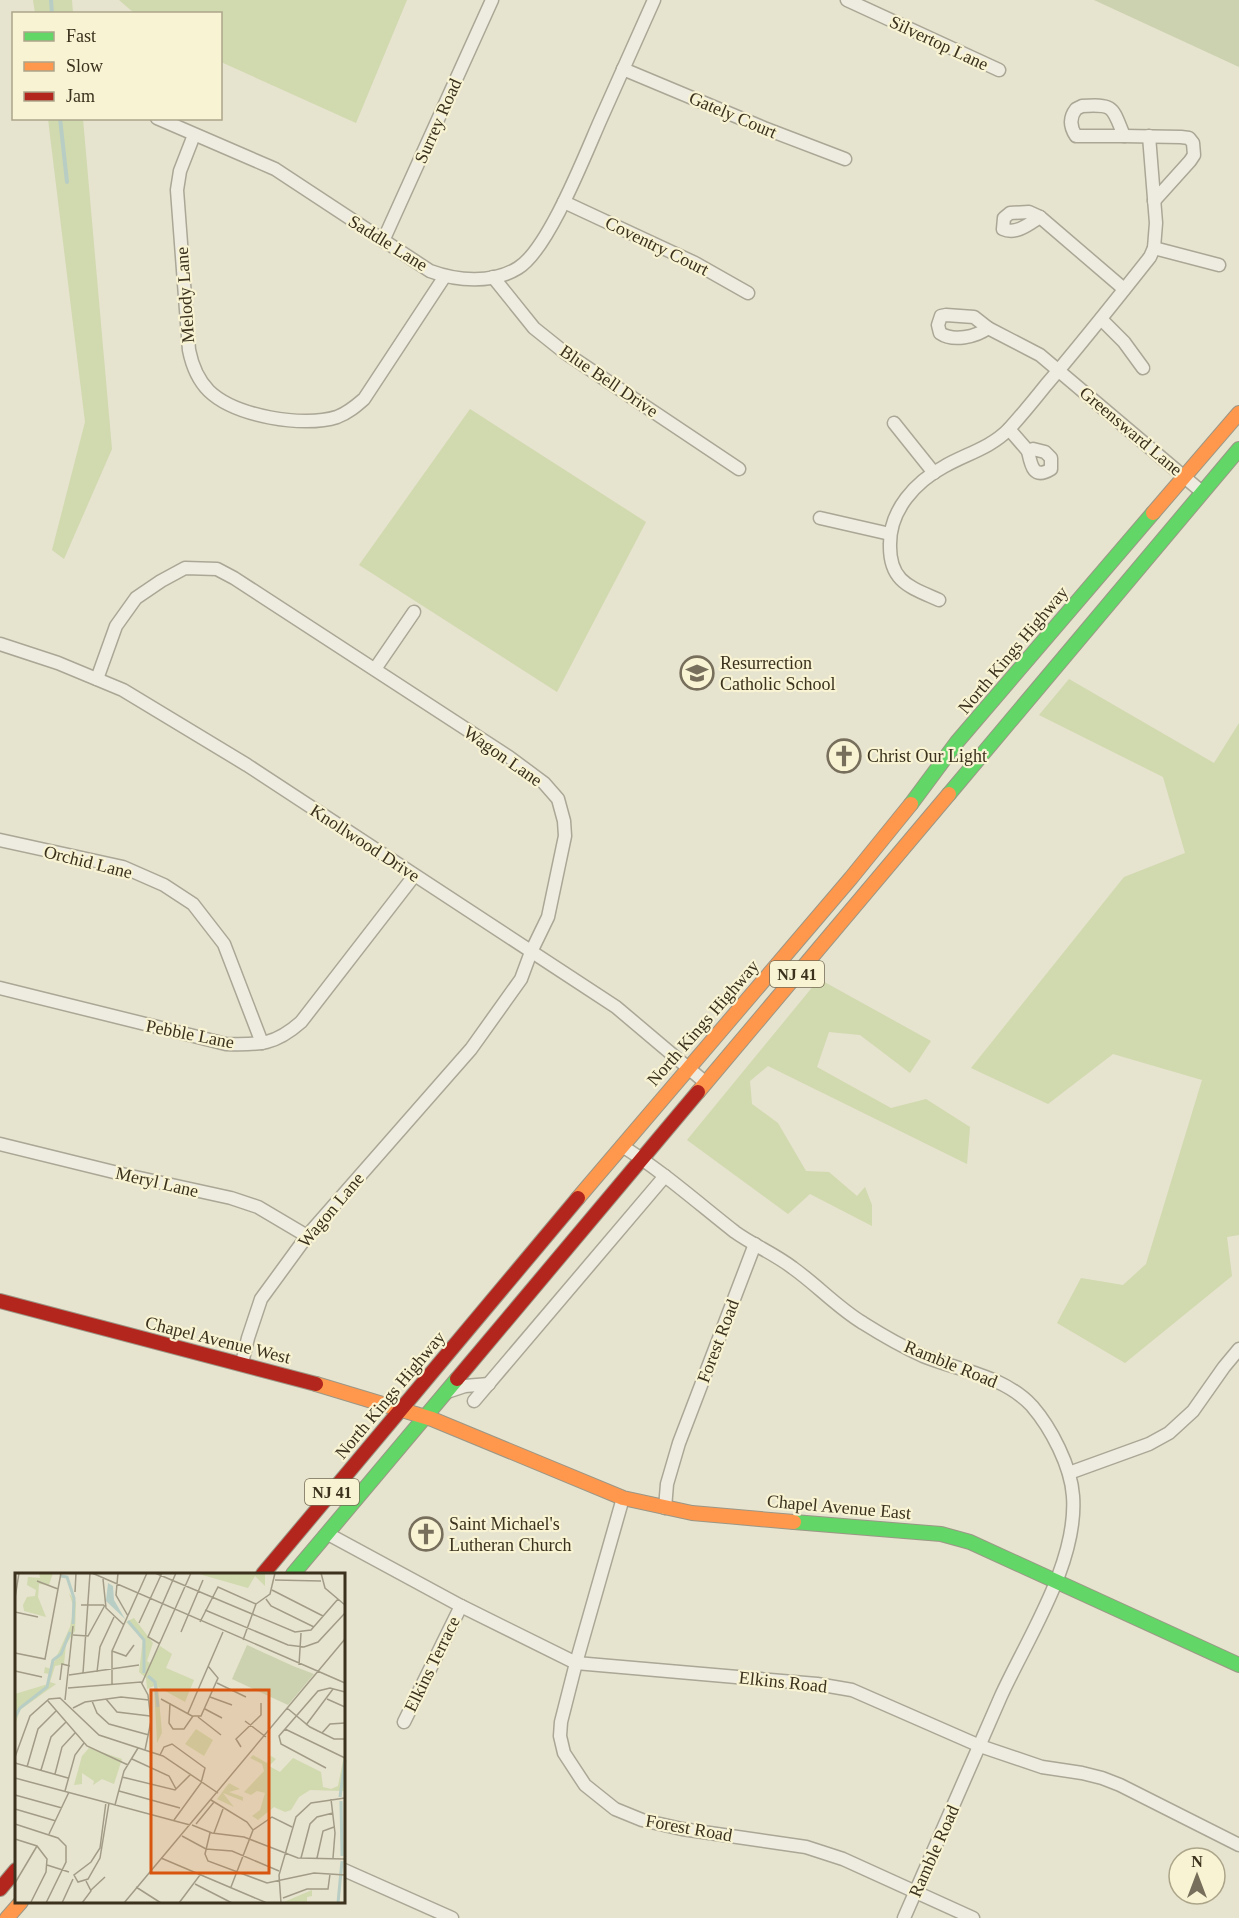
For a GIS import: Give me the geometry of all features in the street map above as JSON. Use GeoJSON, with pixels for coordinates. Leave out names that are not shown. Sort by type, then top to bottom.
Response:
{"type":"FeatureCollection","features":[{"type":"Feature","properties":{"kind":"main road","name":"North Kings Highway"},"geometry":{"type":"LineString","coordinates":[[265,1573],[622,1146],[851,878],[957,742],[992,704],[1239,413]]}},
{"type":"Feature","properties":{"kind":"main road","name":"NJ 41"},"geometry":{"type":"LineString","coordinates":[[295,1573],[1239,449]]}},
{"type":"Feature","properties":{"kind":"main road","name":"Chapel Avenue West"},"geometry":{"type":"LineString","coordinates":[[0,1301],[123,1335],[242,1363],[425,1417]]}},
{"type":"Feature","properties":{"kind":"main road","name":"Chapel Avenue East"},"geometry":{"type":"LineString","coordinates":[[425,1417],[623,1498],[665,1508],[692,1513],[941,1534],[970,1542],[1239,1665]]}},
{"type":"Feature","properties":{"kind":"main road"},"geometry":{"type":"LineString","coordinates":[[0,1889],[15,1871]]}},
{"type":"Feature","properties":{"kind":"main road"},"geometry":{"type":"LineString","coordinates":[[7,1918],[20,1903]]}},
{"type":"Feature","properties":{"kind":"street","name":"Surrey Road"},"geometry":{"type":"LineString","coordinates":[[383,242],[492,0]]}},
{"type":"Feature","properties":{"kind":"street","name":"Saddle Lane"},"geometry":{"type":"LineString","coordinates":[[161,120],[275,169],[430,271],[445,276],[477,279],[501,276],[520,267],[538,248],[564,202],[654,0]]}},
{"type":"Feature","properties":{"kind":"street","name":"Silvertop Lane"},"geometry":{"type":"LineString","coordinates":[[847,0],[999,70]]}},
{"type":"Feature","properties":{"kind":"street","name":"Gately Court"},"geometry":{"type":"LineString","coordinates":[[623,69],[845,159]]}},
{"type":"Feature","properties":{"kind":"street","name":"Melody Lane"},"geometry":{"type":"LineString","coordinates":[[194,135],[180,171],[177,190],[189,350],[192,364],[204,385],[211,393],[228,404],[260,415],[307,421],[346,413],[364,399],[445,276]]}},
{"type":"Feature","properties":{"kind":"street"},"geometry":{"type":"LineString","coordinates":[[1124,136],[1181,137],[1189,138],[1193,143],[1195,149],[1190,161],[1154,201]]}},
{"type":"Feature","properties":{"kind":"street"},"geometry":{"type":"LineString","coordinates":[[939,600],[906,585],[895,573],[890,552],[890,534],[894,518],[904,501],[922,481],[944,466],[994,442],[1009,429],[1150,257],[1154,248],[1156,223],[1149,136]]}},
{"type":"Feature","properties":{"kind":"street","name":"Coventry Court"},"geometry":{"type":"LineString","coordinates":[[564,202],[695,263],[748,293]]}},
{"type":"Feature","properties":{"kind":"street"},"geometry":{"type":"LineString","coordinates":[[1040,217],[1124,289]]}},
{"type":"Feature","properties":{"kind":"street"},"geometry":{"type":"LineString","coordinates":[[1154,248],[1219,265]]}},
{"type":"Feature","properties":{"kind":"street","name":"Blue Bell Drive"},"geometry":{"type":"LineString","coordinates":[[493,277],[534,328],[549,340],[739,469]]}},
{"type":"Feature","properties":{"kind":"street"},"geometry":{"type":"LineString","coordinates":[[1101,319],[1124,342],[1143,368]]}},
{"type":"Feature","properties":{"kind":"street","name":"Greensward Lane"},"geometry":{"type":"LineString","coordinates":[[988,328],[1040,355],[1202,492]]}},
{"type":"Feature","properties":{"kind":"street"},"geometry":{"type":"LineString","coordinates":[[894,423],[934,473]]}},
{"type":"Feature","properties":{"kind":"street"},"geometry":{"type":"LineString","coordinates":[[1009,429],[1028,451]]}},
{"type":"Feature","properties":{"kind":"street"},"geometry":{"type":"LineString","coordinates":[[820,518],[890,534]]}},
{"type":"Feature","properties":{"kind":"street","name":"Wagon Lane"},"geometry":{"type":"LineString","coordinates":[[97,679],[116,626],[136,598],[185,568],[217,569],[509,757],[544,783],[558,799],[564,821],[565,836],[548,917],[521,979],[471,1048],[307,1236],[261,1299],[242,1363]]}},
{"type":"Feature","properties":{"kind":"street"},"geometry":{"type":"LineString","coordinates":[[375,669],[414,612]]}},
{"type":"Feature","properties":{"kind":"street","name":"Knollwood Drive"},"geometry":{"type":"LineString","coordinates":[[0,644],[58,663],[123,690],[247,765],[616,1007],[706,1083]]}},
{"type":"Feature","properties":{"kind":"street","name":"Orchid Lane"},"geometry":{"type":"LineString","coordinates":[[0,840],[123,867],[164,885],[193,904],[224,944],[262,1043]]}},
{"type":"Feature","properties":{"kind":"street","name":"Pebble Lane"},"geometry":{"type":"LineString","coordinates":[[0,988],[226,1044],[262,1043],[286,1035],[301,1022],[414,876]]}},
{"type":"Feature","properties":{"kind":"street","name":"Meryl Lane"},"geometry":{"type":"LineString","coordinates":[[0,1144],[231,1198],[258,1207],[307,1236]]}},
{"type":"Feature","properties":{"kind":"street","name":"Ramble Road"},"geometry":{"type":"LineString","coordinates":[[622,1146],[642,1158],[738,1234],[792,1267],[861,1322],[923,1356],[984,1375],[1011,1389],[1030,1405],[1046,1424],[1069,1473],[1073,1494],[1073,1513],[1069,1544],[1056,1582],[1003,1693],[904,1918]]}},
{"type":"Feature","properties":{"kind":"street"},"geometry":{"type":"LineString","coordinates":[[474,1401],[665,1176]]}},
{"type":"Feature","properties":{"kind":"street","name":"Forest Road"},"geometry":{"type":"LineString","coordinates":[[665,1508],[667,1484],[679,1443],[755,1244]]}},
{"type":"Feature","properties":{"kind":"street"},"geometry":{"type":"LineString","coordinates":[[1069,1473],[1149,1444],[1169,1433],[1193,1411],[1239,1349]]}},
{"type":"Feature","properties":{"kind":"street"},"geometry":{"type":"LineString","coordinates":[[446,1393],[465,1386],[489,1384]]}},
{"type":"Feature","properties":{"kind":"street","name":"Forest Road"},"geometry":{"type":"LineString","coordinates":[[623,1498],[561,1722],[560,1736],[564,1753],[585,1785],[615,1809],[642,1820],[682,1829],[806,1847],[843,1859],[973,1918]]}},
{"type":"Feature","properties":{"kind":"street","name":"Elkins Road"},"geometry":{"type":"LineString","coordinates":[[328,1534],[461,1606],[576,1663],[817,1683],[852,1690],[980,1746],[1042,1767],[1102,1778],[1239,1845]]}},
{"type":"Feature","properties":{"kind":"street","name":"Elkins Terrace"},"geometry":{"type":"LineString","coordinates":[[404,1722],[461,1606]]}},
{"type":"Feature","properties":{"kind":"street"},"geometry":{"type":"LineString","coordinates":[[345,1870],[452,1918]]}},
{"type":"Feature","properties":{"kind":"green space"},"geometry":{"type":"Polygon","coordinates":[[[33,0],[72,0],[73,12],[35,12],[33,0]]]}},
{"type":"Feature","properties":{"kind":"green space"},"geometry":{"type":"Polygon","coordinates":[[[119,0],[407,0],[356,123],[222,62],[222,12],[133,12],[119,0]]]}},
{"type":"Feature","properties":{"kind":"green space"},"geometry":{"type":"Polygon","coordinates":[[[1094,0],[1239,0],[1239,67],[1094,0]]]}},
{"type":"Feature","properties":{"kind":"green space"},"geometry":{"type":"Polygon","coordinates":[[[48,120],[83,120],[112,449],[64,559],[52,550],[85,422],[48,120]]]}},
{"type":"Feature","properties":{"kind":"green space"},"geometry":{"type":"Polygon","coordinates":[[[470,409],[646,522],[557,692],[359,565],[470,409]]]}},
{"type":"Feature","properties":{"kind":"green space"},"geometry":{"type":"Polygon","coordinates":[[[1069,679],[1214,763],[1239,723],[1239,1235],[1227,1237],[1232,1276],[1125,1363],[1057,1323],[1081,1278],[1123,1285],[1146,1264],[1202,1080],[1113,1054],[1048,1104],[971,1068],[1124,877],[1185,853],[1163,777],[1039,715],[1069,679]]]}},
{"type":"Feature","properties":{"kind":"green space"},"geometry":{"type":"Polygon","coordinates":[[[819,979],[931,1041],[910,1073],[860,1035],[829,1032],[817,1067],[891,1108],[926,1099],[970,1127],[967,1164],[768,1066],[750,1081],[752,1104],[778,1123],[806,1171],[829,1172],[857,1196],[865,1187],[872,1205],[872,1226],[810,1194],[788,1214],[687,1140],[819,979]]]}},
{"type":"Feature","properties":{"kind":"waterway"},"geometry":{"type":"LineString","coordinates":[[51,0],[52,12]]}},
{"type":"Feature","properties":{"kind":"waterway"},"geometry":{"type":"LineString","coordinates":[[60,120],[67,182]]}},
{"type":"Feature","properties":{"kind":"traffic: fast"},"geometry":{"type":"LineString","coordinates":[[949,794],[1239,449]]}},
{"type":"Feature","properties":{"kind":"traffic: fast"},"geometry":{"type":"LineString","coordinates":[[911,804],[957,742],[1153,513]]}},
{"type":"Feature","properties":{"kind":"traffic: fast"},"geometry":{"type":"LineString","coordinates":[[294,1573],[457,1379]]}},
{"type":"Feature","properties":{"kind":"traffic: fast"},"geometry":{"type":"LineString","coordinates":[[794,1522],[941,1534],[970,1542],[1239,1665]]}},
{"type":"Feature","properties":{"kind":"traffic: slow"},"geometry":{"type":"LineString","coordinates":[[1153,513],[1239,413]]}},
{"type":"Feature","properties":{"kind":"traffic: slow"},"geometry":{"type":"LineString","coordinates":[[698,1092],[949,794]]}},
{"type":"Feature","properties":{"kind":"traffic: slow"},"geometry":{"type":"LineString","coordinates":[[578,1198],[851,878],[911,804]]}},
{"type":"Feature","properties":{"kind":"traffic: slow"},"geometry":{"type":"LineString","coordinates":[[316,1384],[432,1419],[623,1498],[692,1513],[794,1522]]}},
{"type":"Feature","properties":{"kind":"traffic: slow"},"geometry":{"type":"LineString","coordinates":[[7,1918],[20,1903]]}},
{"type":"Feature","properties":{"kind":"traffic: jam"},"geometry":{"type":"LineString","coordinates":[[457,1379],[698,1092]]}},
{"type":"Feature","properties":{"kind":"traffic: jam"},"geometry":{"type":"LineString","coordinates":[[264,1573],[578,1198]]}},
{"type":"Feature","properties":{"kind":"traffic: jam"},"geometry":{"type":"LineString","coordinates":[[0,1301],[316,1384]]}},
{"type":"Feature","properties":{"kind":"traffic: jam"},"geometry":{"type":"LineString","coordinates":[[0,1889],[15,1871]]}},
{"type":"Feature","properties":{"kind":"place","name":"Resurrection Catholic School"},"geometry":{"type":"Point","coordinates":[697,673]}},
{"type":"Feature","properties":{"kind":"place","name":"Christ Our Light"},"geometry":{"type":"Point","coordinates":[844,756]}},
{"type":"Feature","properties":{"kind":"place","name":"Saint Michael's Lutheran Church"},"geometry":{"type":"Point","coordinates":[426,1534]}}]}
